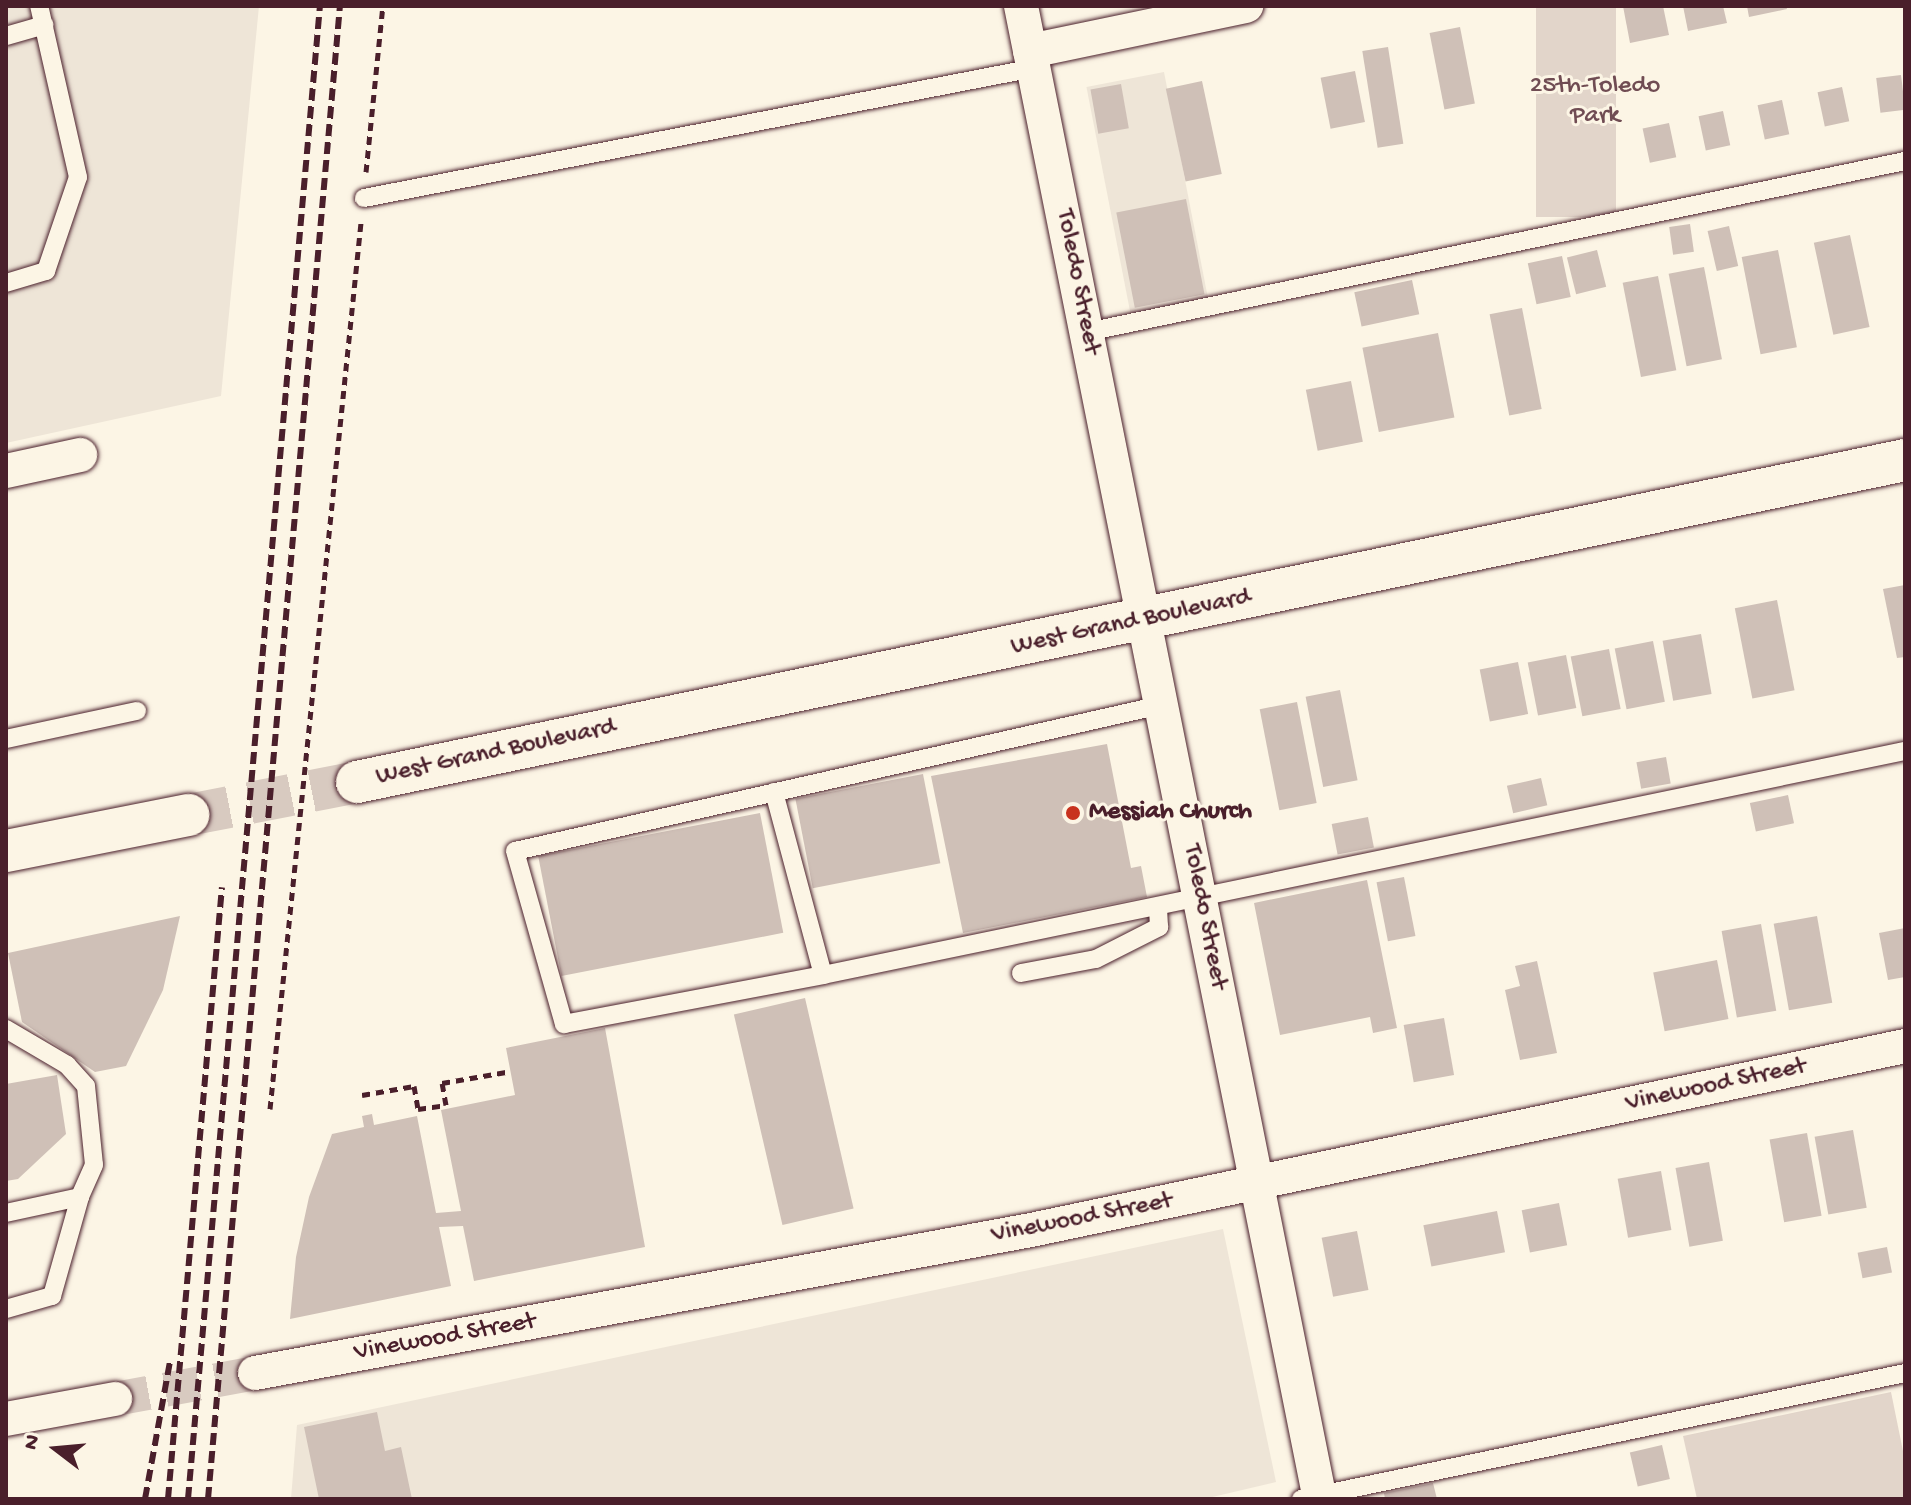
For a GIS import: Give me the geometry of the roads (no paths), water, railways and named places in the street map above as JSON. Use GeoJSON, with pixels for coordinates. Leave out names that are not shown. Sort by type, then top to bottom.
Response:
{"type":"FeatureCollection","features":[{"type":"Feature","properties":{"kind":"street","name":"Toledo Street"},"geometry":{"type":"LineString","coordinates":[[1021,6],[1257,1182],[1313,1498]]}},
{"type":"Feature","properties":{"kind":"street"},"geometry":{"type":"LineString","coordinates":[[1032,60],[1246,6]]}},
{"type":"Feature","properties":{"kind":"street"},"geometry":{"type":"LineString","coordinates":[[6,471],[80,455]]}},
{"type":"Feature","properties":{"kind":"street","name":"West Grand Boulevard"},"geometry":{"type":"LineString","coordinates":[[357,782],[1905,460]]}},
{"type":"Feature","properties":{"kind":"street"},"geometry":{"type":"LineString","coordinates":[[6,851],[188,815]]}},
{"type":"Feature","properties":{"kind":"street","name":"Vinewood Street"},"geometry":{"type":"LineString","coordinates":[[255,1373],[1031,1230],[1905,1046]]}},
{"type":"Feature","properties":{"kind":"street"},"geometry":{"type":"LineString","coordinates":[[6,1419],[115,1399]]}},
{"type":"Feature","properties":{"kind":"lane"},"geometry":{"type":"LineString","coordinates":[[6,283],[46,271],[78,177],[39,6]]}},
{"type":"Feature","properties":{"kind":"lane"},"geometry":{"type":"LineString","coordinates":[[6,36],[44,25]]}},
{"type":"Feature","properties":{"kind":"lane"},"geometry":{"type":"LineString","coordinates":[[364,198],[1032,60]]}},
{"type":"Feature","properties":{"kind":"lane"},"geometry":{"type":"LineString","coordinates":[[1087,332],[1905,161]]}},
{"type":"Feature","properties":{"kind":"lane"},"geometry":{"type":"LineString","coordinates":[[1161,705],[515,851],[564,1024],[1158,907],[1905,751]]}},
{"type":"Feature","properties":{"kind":"lane"},"geometry":{"type":"LineString","coordinates":[[6,739],[137,711]]}},
{"type":"Feature","properties":{"kind":"lane"},"geometry":{"type":"LineString","coordinates":[[774,792],[823,975]]}},
{"type":"Feature","properties":{"kind":"lane"},"geometry":{"type":"LineString","coordinates":[[1021,973],[1096,959],[1159,927],[1158,907]]}},
{"type":"Feature","properties":{"kind":"lane"},"geometry":{"type":"LineString","coordinates":[[6,1029],[67,1065],[86,1086],[94,1165],[80,1197],[52,1296],[6,1309]]}},
{"type":"Feature","properties":{"kind":"lane"},"geometry":{"type":"LineString","coordinates":[[6,1213],[80,1197]]}},
{"type":"Feature","properties":{"kind":"lane"},"geometry":{"type":"LineString","coordinates":[[1313,1498],[1905,1373]]}},
{"type":"Feature","properties":{"kind":"tunnel"},"geometry":{"type":"LineString","coordinates":[[188,815],[357,782]]}},
{"type":"Feature","properties":{"kind":"tunnel"},"geometry":{"type":"LineString","coordinates":[[115,1399],[255,1373]]}},
{"type":"Feature","properties":{"kind":"railway"},"geometry":{"type":"LineString","coordinates":[[188,1499],[320,6]]}},
{"type":"Feature","properties":{"kind":"railway"},"geometry":{"type":"LineString","coordinates":[[208,1499],[340,6]]}},
{"type":"Feature","properties":{"kind":"railway"},"geometry":{"type":"LineString","coordinates":[[168,1499],[222,887]]}},
{"type":"Feature","properties":{"kind":"railway"},"geometry":{"type":"LineString","coordinates":[[145,1499],[170,1361]]}},
{"type":"Feature","properties":{"kind":"place","name":"Messiah Church"},"geometry":{"type":"Point","coordinates":[1073,813]}},
{"type":"Feature","properties":{"kind":"park label","name":"25th-Toledo Park"},"geometry":{"type":"Point","coordinates":[1595,102]}}]}
